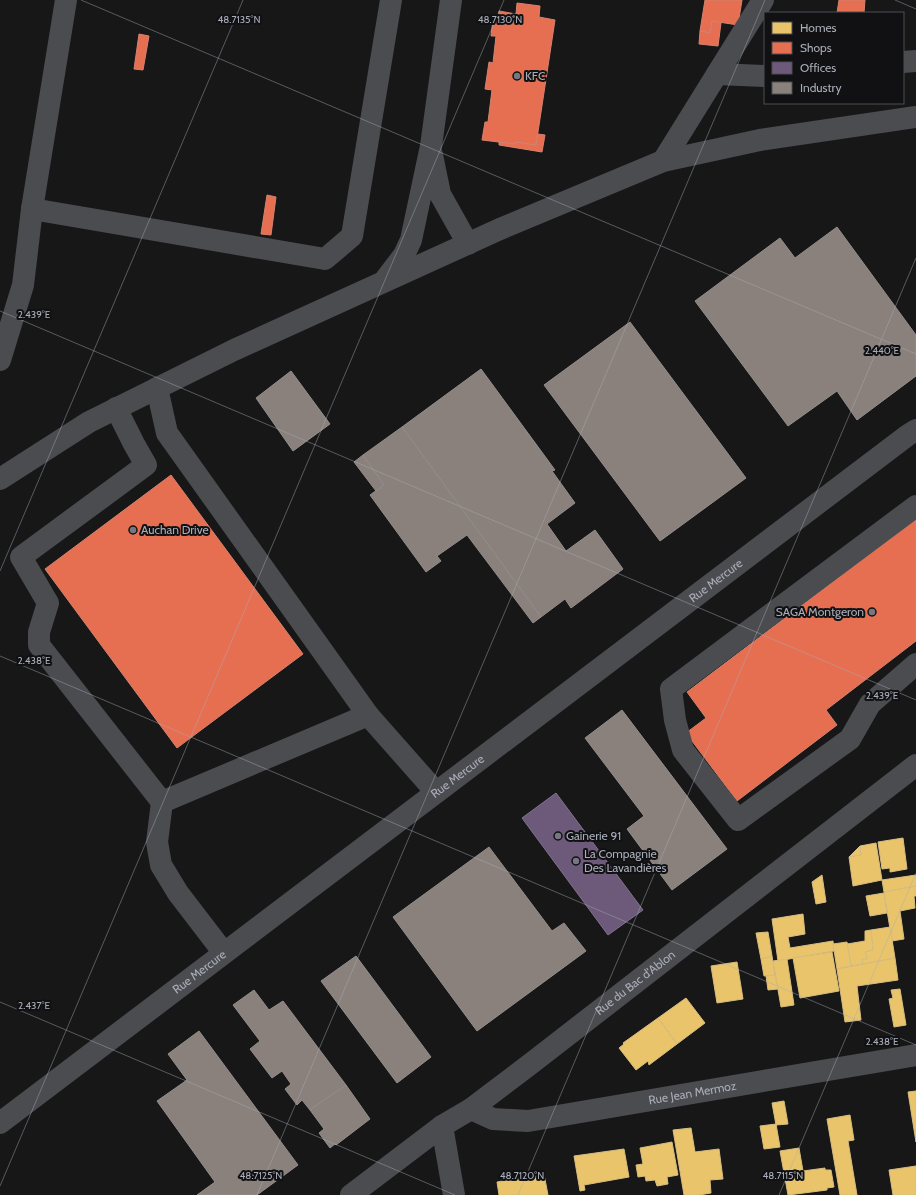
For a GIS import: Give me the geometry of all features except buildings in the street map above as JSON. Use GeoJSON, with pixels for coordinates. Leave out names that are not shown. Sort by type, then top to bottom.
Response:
{"type":"FeatureCollection","features":[{"type":"Feature","properties":{"kind":"street"},"geometry":{"type":"LineString","coordinates":[[0,360],[24,285],[32,208],[66,0]]}},
{"type":"Feature","properties":{"kind":"street"},"geometry":{"type":"LineString","coordinates":[[32,208],[325,259],[352,236],[390,0]]}},
{"type":"Feature","properties":{"kind":"street"},"geometry":{"type":"LineString","coordinates":[[383,283],[404,255],[411,240],[431,146],[451,0]]}},
{"type":"Feature","properties":{"kind":"street"},"geometry":{"type":"LineString","coordinates":[[663,161],[763,0]]}},
{"type":"Feature","properties":{"kind":"street"},"geometry":{"type":"LineString","coordinates":[[904,62],[916,61]]}},
{"type":"Feature","properties":{"kind":"street"},"geometry":{"type":"LineString","coordinates":[[717,74],[764,76]]}},
{"type":"Feature","properties":{"kind":"street"},"geometry":{"type":"LineString","coordinates":[[0,479],[89,422],[234,350],[468,244],[663,161],[760,140],[916,117]]}},
{"type":"Feature","properties":{"kind":"street"},"geometry":{"type":"LineString","coordinates":[[431,146],[440,194],[468,244]]}},
{"type":"Feature","properties":{"kind":"street"},"geometry":{"type":"LineString","coordinates":[[157,388],[167,433],[368,715],[436,792]]}},
{"type":"Feature","properties":{"kind":"street"},"geometry":{"type":"LineString","coordinates":[[116,408],[146,465],[21,558],[48,604],[39,632],[39,644],[162,802],[157,842],[161,865],[178,893],[224,953]]}},
{"type":"Feature","properties":{"kind":"street","name":"Rue Mercure"},"geometry":{"type":"LineString","coordinates":[[0,1123],[916,430]]}},
{"type":"Feature","properties":{"kind":"street"},"geometry":{"type":"LineString","coordinates":[[916,506],[671,689],[675,720],[683,750],[738,820],[850,739],[870,704],[916,664]]}},
{"type":"Feature","properties":{"kind":"street"},"geometry":{"type":"LineString","coordinates":[[162,802],[368,715]]}},
{"type":"Feature","properties":{"kind":"street","name":"Rue du Bac d'Ablon"},"geometry":{"type":"LineString","coordinates":[[351,1195],[442,1126],[471,1109],[916,765]]}},
{"type":"Feature","properties":{"kind":"street","name":"Rue Jean Mermoz"},"geometry":{"type":"LineString","coordinates":[[471,1109],[492,1119],[528,1121],[916,1055]]}},
{"type":"Feature","properties":{"kind":"street"},"geometry":{"type":"LineString","coordinates":[[442,1126],[454,1195]]}},
{"type":"Feature","properties":{"kind":"place","name":"KFC"},"geometry":{"type":"Point","coordinates":[517,76]}},
{"type":"Feature","properties":{"kind":"place","name":"Auchan Drive"},"geometry":{"type":"Point","coordinates":[133,530]}},
{"type":"Feature","properties":{"kind":"place","name":"SAGA Montgeron"},"geometry":{"type":"Point","coordinates":[872,612]}},
{"type":"Feature","properties":{"kind":"place","name":"Gainerie 91"},"geometry":{"type":"Point","coordinates":[558,836]}},
{"type":"Feature","properties":{"kind":"place","name":"La Compagnie Des Lavandières"},"geometry":{"type":"Point","coordinates":[576,861]}}]}
